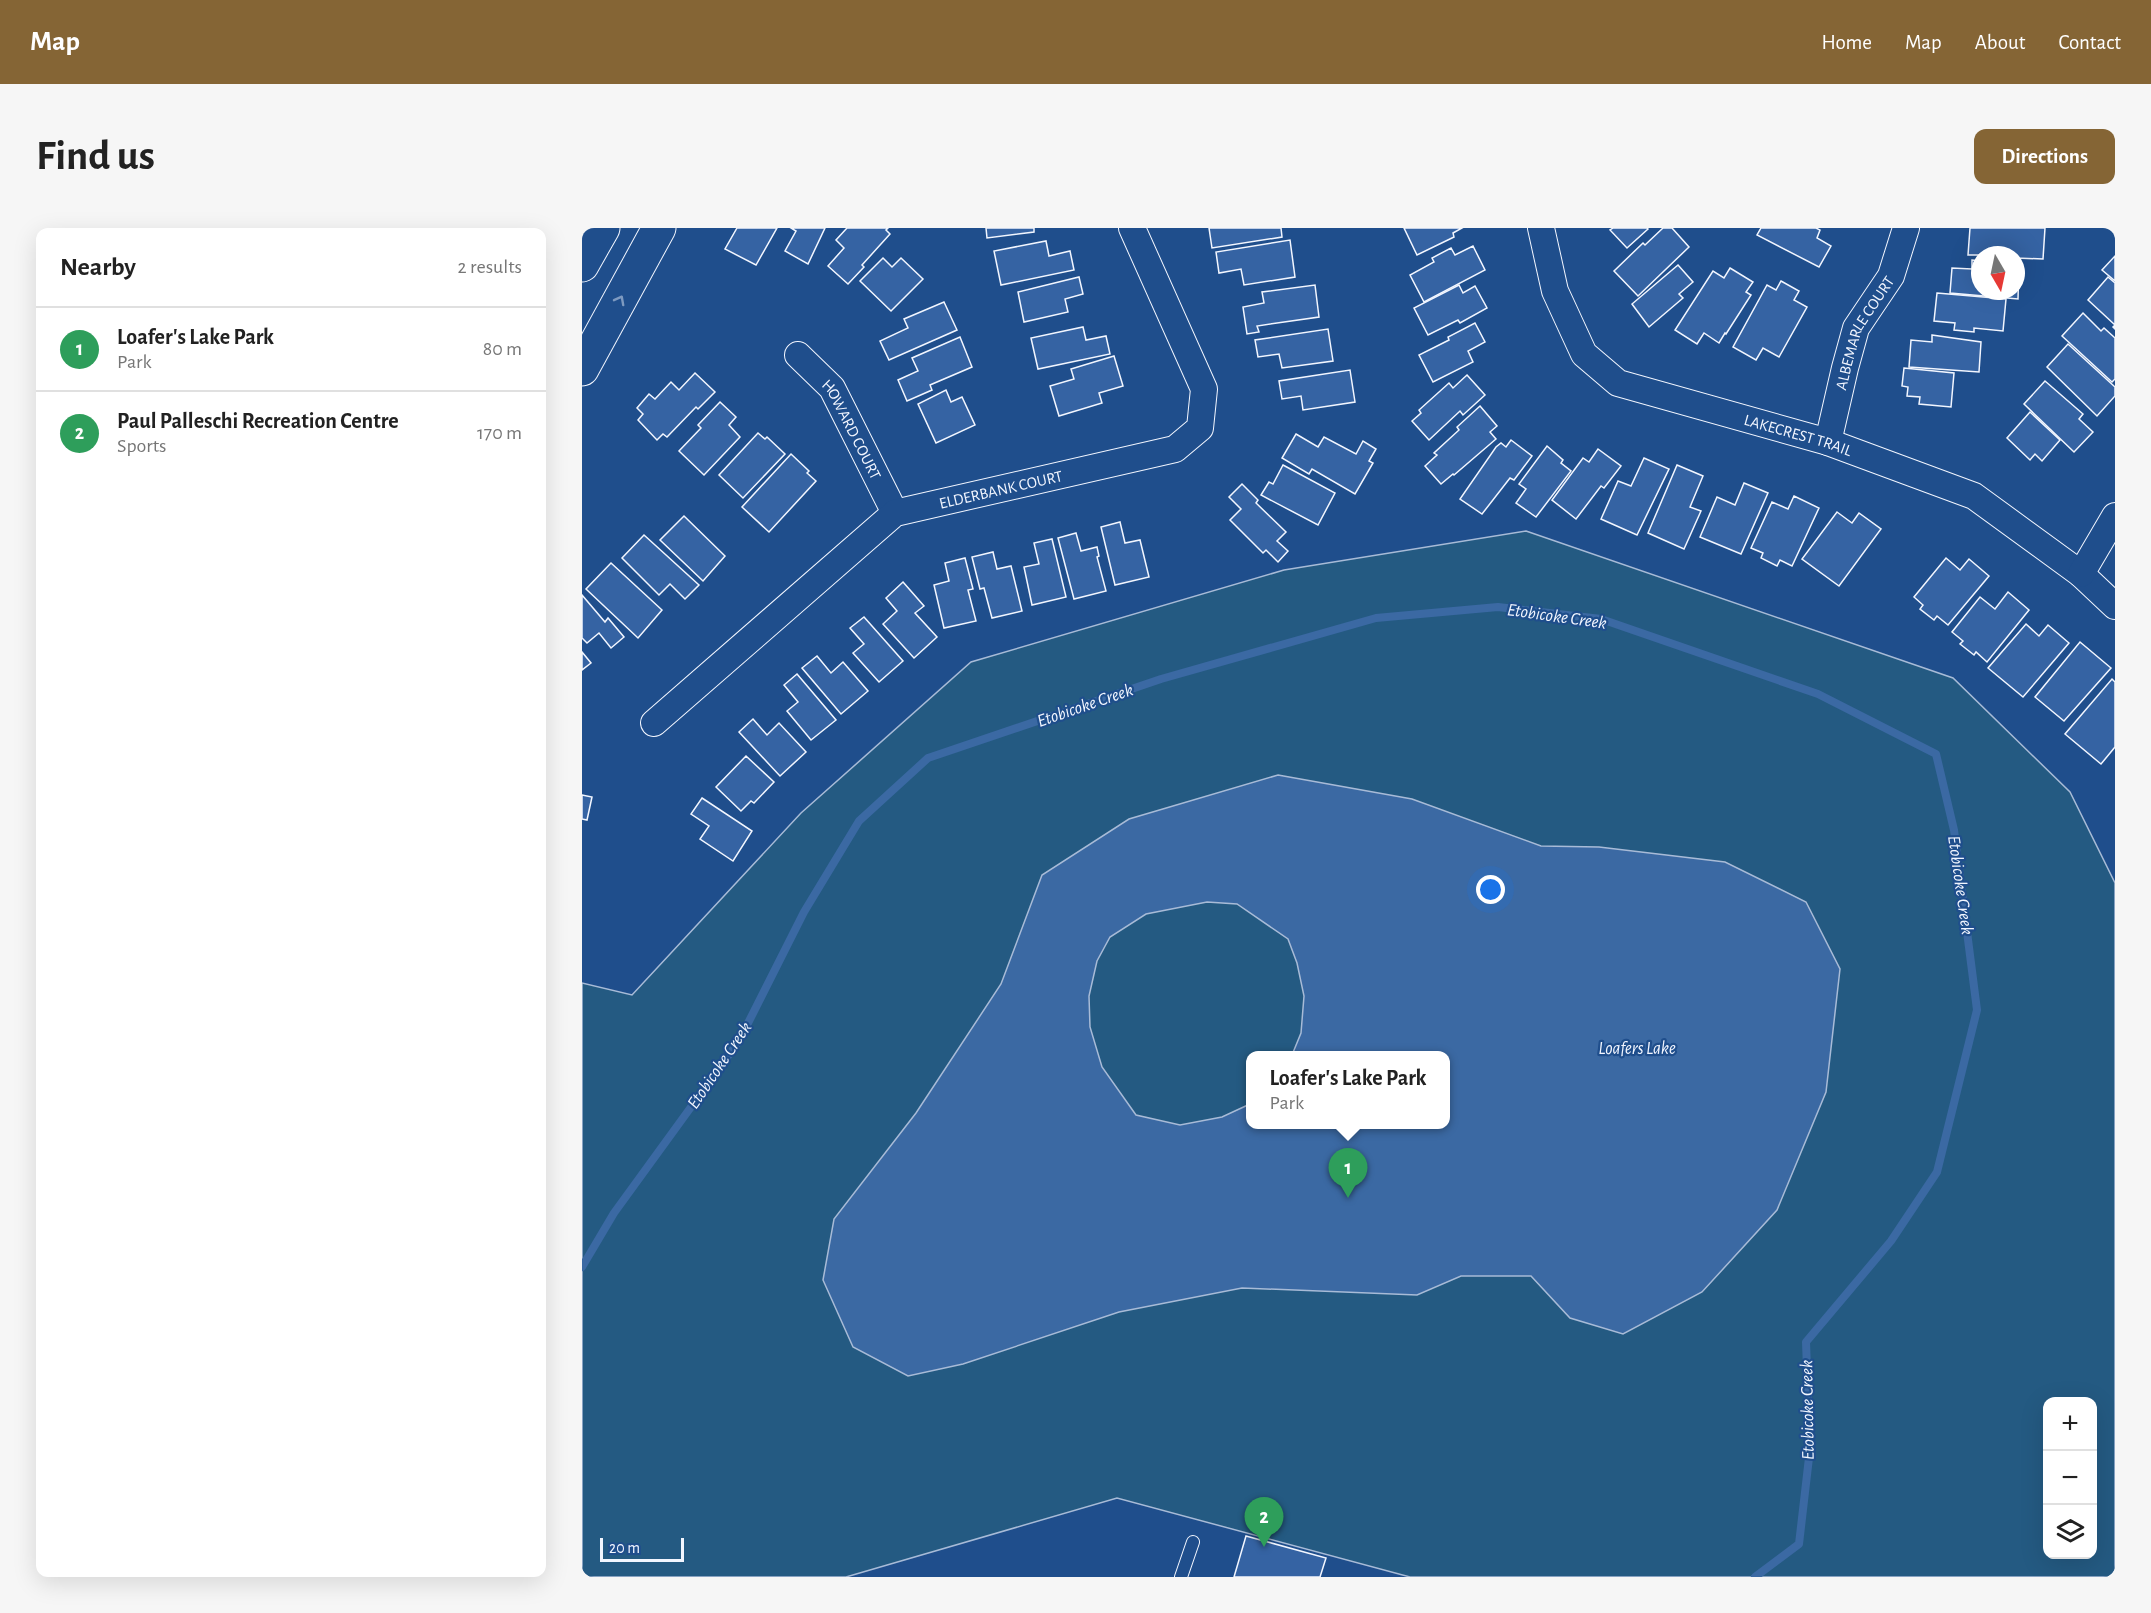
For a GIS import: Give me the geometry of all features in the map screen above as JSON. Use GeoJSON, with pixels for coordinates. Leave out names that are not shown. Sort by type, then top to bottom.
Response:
{"type":"FeatureCollection","features":[{"type":"Feature","properties":{"kind":"main road"},"geometry":{"type":"LineString","coordinates":[[582,265],[603,228]]}},
{"type":"Feature","properties":{"kind":"main road"},"geometry":{"type":"LineString","coordinates":[[582,369],[659,228]]}},
{"type":"Feature","properties":{"kind":"street","name":"ELDERBANK COURT"},"geometry":{"type":"LineString","coordinates":[[654,723],[894,513],[1175,449],[1200,428],[1204,389],[1132,228]]}},
{"type":"Feature","properties":{"kind":"street","name":"LAKECREST TRAIL"},"geometry":{"type":"LineString","coordinates":[[1541,228],[1555,291],[1584,354],[1618,383],[1828,442],[1974,496],[2082,574],[2115,606]]}},
{"type":"Feature","properties":{"kind":"street","name":"ALBEMARLE COURT"},"geometry":{"type":"LineString","coordinates":[[1828,442],[1856,328],[1891,276],[1906,228]]}},
{"type":"Feature","properties":{"kind":"street","name":"HOWARD COURT"},"geometry":{"type":"LineString","coordinates":[[798,355],[832,388],[894,513]]}},
{"type":"Feature","properties":{"kind":"street"},"geometry":{"type":"LineString","coordinates":[[2082,574],[2115,516]]}},
{"type":"Feature","properties":{"kind":"lane"},"geometry":{"type":"LineString","coordinates":[[1182,1577],[1193,1542]]}},
{"type":"Feature","properties":{"kind":"shaded area"},"geometry":{"type":"Polygon","coordinates":[[[1526,531],[1953,678],[2070,792],[2115,883],[2115,1577],[1410,1577],[1117,1498],[846,1577],[582,1577],[582,983],[632,995],[801,813],[971,662],[1284,570],[1526,531]]]}},
{"type":"Feature","properties":{"kind":"water","name":"Loafers Lake"},"geometry":{"type":"Polygon","coordinates":[[[1278,775],[1412,799],[1541,846],[1599,847],[1725,862],[1806,902],[1840,969],[1826,1092],[1777,1210],[1702,1292],[1623,1334],[1570,1318],[1531,1276],[1461,1276],[1417,1295],[1242,1288],[1119,1312],[963,1364],[908,1376],[853,1347],[823,1280],[834,1219],[916,1113],[1001,984],[1042,875],[1129,819],[1278,775]],[[1207,902],[1146,914],[1110,937],[1097,961],[1089,996],[1090,1027],[1102,1067],[1136,1115],[1180,1125],[1222,1117],[1246,1106],[1246,1129],[1450,1129],[1450,1051],[1294,1051],[1301,1033],[1304,996],[1297,963],[1288,939],[1237,904],[1207,902]]]}},
{"type":"Feature","properties":{"kind":"building"},"geometry":{"type":"Polygon","coordinates":[[[737,228],[777,228],[756,265],[725,249],[737,228]]]}},
{"type":"Feature","properties":{"kind":"building"},"geometry":{"type":"Polygon","coordinates":[[[791,228],[825,228],[808,264],[785,251],[796,231],[791,228]]]}},
{"type":"Feature","properties":{"kind":"building"},"geometry":{"type":"Polygon","coordinates":[[[847,228],[888,228],[886,230],[890,234],[848,284],[828,266],[844,248],[836,240],[847,228]]]}},
{"type":"Feature","properties":{"kind":"building"},"geometry":{"type":"Polygon","coordinates":[[[986,228],[1034,228],[1034,232],[987,238],[986,228]]]}},
{"type":"Feature","properties":{"kind":"building"},"geometry":{"type":"Polygon","coordinates":[[[1209,228],[1281,228],[1282,237],[1212,248],[1209,228]]]}},
{"type":"Feature","properties":{"kind":"building"},"geometry":{"type":"Polygon","coordinates":[[[1404,228],[1462,228],[1453,233],[1454,237],[1417,255],[1404,228]]]}},
{"type":"Feature","properties":{"kind":"building"},"geometry":{"type":"Polygon","coordinates":[[[1613,228],[1648,229],[1627,248],[1610,230],[1613,228]]]}},
{"type":"Feature","properties":{"kind":"building"},"geometry":{"type":"Polygon","coordinates":[[[1663,228],[1672,228],[1689,247],[1638,296],[1614,271],[1643,243],[1645,245],[1663,228]]]}},
{"type":"Feature","properties":{"kind":"building"},"geometry":{"type":"Polygon","coordinates":[[[1761,228],[1816,228],[1820,230],[1817,238],[1831,246],[1819,267],[1757,235],[1761,228]]]}},
{"type":"Feature","properties":{"kind":"building"},"geometry":{"type":"Polygon","coordinates":[[[1970,228],[2045,228],[2043,259],[2025,258],[2025,246],[1971,246],[1971,255],[1968,255],[1970,228]]]}},
{"type":"Feature","properties":{"kind":"building"},"geometry":{"type":"Polygon","coordinates":[[[1290,240],[1295,277],[1244,285],[1241,269],[1219,273],[1216,252],[1290,240]]]}},
{"type":"Feature","properties":{"kind":"building"},"geometry":{"type":"Polygon","coordinates":[[[1046,241],[1049,256],[1070,251],[1074,270],[1001,285],[994,251],[1046,241]]]}},
{"type":"Feature","properties":{"kind":"building"},"geometry":{"type":"Polygon","coordinates":[[[1473,246],[1485,270],[1424,302],[1410,275],[1434,262],[1432,258],[1451,248],[1455,255],[1473,246]]]}},
{"type":"Feature","properties":{"kind":"building"},"geometry":{"type":"Polygon","coordinates":[[[2115,256],[2115,281],[2102,270],[2115,256]]]}},
{"type":"Feature","properties":{"kind":"building"},"geometry":{"type":"Polygon","coordinates":[[[883,258],[892,267],[901,258],[923,279],[891,311],[860,281],[883,258]]]}},
{"type":"Feature","properties":{"kind":"building"},"geometry":{"type":"Polygon","coordinates":[[[1678,265],[1693,282],[1679,294],[1683,298],[1649,327],[1632,304],[1678,265]]]}},
{"type":"Feature","properties":{"kind":"building"},"geometry":{"type":"Polygon","coordinates":[[[1730,268],[1753,282],[1746,292],[1751,295],[1719,343],[1704,333],[1697,344],[1675,330],[1713,271],[1724,278],[1730,268]]]}},
{"type":"Feature","properties":{"kind":"building"},"geometry":{"type":"Polygon","coordinates":[[[1952,268],[1971,269],[1971,295],[1950,293],[1952,268]]]}},
{"type":"Feature","properties":{"kind":"building"},"geometry":{"type":"Polygon","coordinates":[[[1079,277],[1083,294],[1065,299],[1068,312],[1024,322],[1018,292],[1079,277]]]}},
{"type":"Feature","properties":{"kind":"building"},"geometry":{"type":"Polygon","coordinates":[[[2108,277],[2115,283],[2115,325],[2088,300],[2108,277]]]}},
{"type":"Feature","properties":{"kind":"building"},"geometry":{"type":"Polygon","coordinates":[[[1781,281],[1799,291],[1794,300],[1807,307],[1779,357],[1763,348],[1756,360],[1733,347],[1767,285],[1776,290],[1781,281]]]}},
{"type":"Feature","properties":{"kind":"building"},"geometry":{"type":"Polygon","coordinates":[[[1315,285],[1319,317],[1257,326],[1259,332],[1247,334],[1243,307],[1264,303],[1262,292],[1315,285]]]}},
{"type":"Feature","properties":{"kind":"building"},"geometry":{"type":"Polygon","coordinates":[[[1459,285],[1463,293],[1475,286],[1487,308],[1460,323],[1458,320],[1428,335],[1414,308],[1459,285]]]}},
{"type":"Feature","properties":{"kind":"building"},"geometry":{"type":"Polygon","coordinates":[[[1937,293],[1971,296],[1971,300],[2006,300],[2003,331],[1974,328],[1974,332],[1954,330],[1955,323],[1934,321],[1937,293]]]}},
{"type":"Feature","properties":{"kind":"building"},"geometry":{"type":"Polygon","coordinates":[[[944,302],[957,330],[889,360],[880,341],[908,328],[904,319],[944,302]]]}},
{"type":"Feature","properties":{"kind":"building"},"geometry":{"type":"Polygon","coordinates":[[[2083,313],[2101,331],[2104,328],[2115,338],[2115,379],[2112,382],[2062,336],[2083,313]]]}},
{"type":"Feature","properties":{"kind":"building"},"geometry":{"type":"Polygon","coordinates":[[[1475,323],[1485,342],[1468,351],[1473,362],[1433,382],[1419,355],[1449,340],[1448,337],[1475,323]]]}},
{"type":"Feature","properties":{"kind":"building"},"geometry":{"type":"Polygon","coordinates":[[[1083,327],[1086,340],[1106,336],[1110,354],[1038,369],[1031,338],[1083,327]]]}},
{"type":"Feature","properties":{"kind":"building"},"geometry":{"type":"Polygon","coordinates":[[[1328,329],[1333,361],[1282,368],[1279,354],[1258,357],[1255,340],[1328,329]]]}},
{"type":"Feature","properties":{"kind":"building"},"geometry":{"type":"Polygon","coordinates":[[[1932,335],[1981,342],[1979,372],[1909,367],[1911,340],[1932,342],[1932,335]]]}},
{"type":"Feature","properties":{"kind":"building"},"geometry":{"type":"Polygon","coordinates":[[[960,337],[972,367],[930,385],[932,390],[907,401],[898,380],[918,371],[912,358],[960,337]]]}},
{"type":"Feature","properties":{"kind":"building"},"geometry":{"type":"Polygon","coordinates":[[[2068,344],[2115,387],[2115,396],[2097,416],[2047,367],[2068,344]]]}},
{"type":"Feature","properties":{"kind":"building"},"geometry":{"type":"Polygon","coordinates":[[[1114,356],[1123,386],[1099,393],[1102,403],[1059,416],[1050,386],[1074,379],[1071,369],[1114,356]]]}},
{"type":"Feature","properties":{"kind":"building"},"geometry":{"type":"Polygon","coordinates":[[[1904,368],[1954,373],[1951,407],[1919,404],[1920,397],[1907,396],[1908,387],[1902,386],[1904,368]]]}},
{"type":"Feature","properties":{"kind":"building"},"geometry":{"type":"Polygon","coordinates":[[[1350,370],[1355,402],[1303,410],[1301,396],[1282,399],[1279,381],[1350,370]]]}},
{"type":"Feature","properties":{"kind":"building"},"geometry":{"type":"Polygon","coordinates":[[[695,373],[715,392],[698,409],[696,407],[667,437],[663,434],[657,440],[638,420],[643,414],[637,408],[649,394],[655,399],[671,382],[679,390],[695,373]]]}},
{"type":"Feature","properties":{"kind":"building"},"geometry":{"type":"Polygon","coordinates":[[[1467,375],[1485,395],[1463,415],[1460,411],[1429,440],[1412,421],[1421,413],[1419,410],[1449,383],[1453,388],[1467,375]]]}},
{"type":"Feature","properties":{"kind":"building"},"geometry":{"type":"Polygon","coordinates":[[[2045,381],[2083,414],[2079,419],[2093,432],[2074,452],[2024,404],[2045,381]]]}},
{"type":"Feature","properties":{"kind":"building"},"geometry":{"type":"Polygon","coordinates":[[[946,390],[951,402],[962,397],[975,425],[936,443],[918,404],[946,390]]]}},
{"type":"Feature","properties":{"kind":"building"},"geometry":{"type":"Polygon","coordinates":[[[720,402],[736,417],[729,425],[740,437],[704,475],[679,451],[701,428],[698,425],[720,402]]]}},
{"type":"Feature","properties":{"kind":"building"},"geometry":{"type":"Polygon","coordinates":[[[1480,406],[1497,426],[1490,432],[1496,439],[1441,484],[1425,466],[1437,455],[1434,453],[1459,430],[1457,427],[1480,406]]]}},
{"type":"Feature","properties":{"kind":"building"},"geometry":{"type":"Polygon","coordinates":[[[2030,412],[2060,440],[2042,461],[2035,454],[2030,460],[2007,438],[2030,412]]]}},
{"type":"Feature","properties":{"kind":"building"},"geometry":{"type":"Polygon","coordinates":[[[758,433],[765,439],[767,437],[785,454],[743,498],[719,475],[758,433]]]}},
{"type":"Feature","properties":{"kind":"building"},"geometry":{"type":"Polygon","coordinates":[[[1296,434],[1318,447],[1324,437],[1356,454],[1363,441],[1376,449],[1369,461],[1373,463],[1355,494],[1312,469],[1309,474],[1282,458],[1296,434]]]}},
{"type":"Feature","properties":{"kind":"building"},"geometry":{"type":"Polygon","coordinates":[[[1511,440],[1532,456],[1514,480],[1510,478],[1482,514],[1460,499],[1496,447],[1501,443],[1506,447],[1511,440]]]}},
{"type":"Feature","properties":{"kind":"building"},"geometry":{"type":"Polygon","coordinates":[[[1547,446],[1563,460],[1561,463],[1571,471],[1536,517],[1516,503],[1526,489],[1519,484],[1547,446]]]}},
{"type":"Feature","properties":{"kind":"building"},"geometry":{"type":"Polygon","coordinates":[[[1598,449],[1621,466],[1604,488],[1601,486],[1576,519],[1552,500],[1583,458],[1589,462],[1598,449]]]}},
{"type":"Feature","properties":{"kind":"building"},"geometry":{"type":"Polygon","coordinates":[[[791,454],[816,481],[769,532],[742,507],[791,454]]]}},
{"type":"Feature","properties":{"kind":"building"},"geometry":{"type":"Polygon","coordinates":[[[1644,458],[1669,469],[1637,535],[1601,519],[1618,481],[1631,486],[1644,458]]]}},
{"type":"Feature","properties":{"kind":"building"},"geometry":{"type":"Polygon","coordinates":[[[1283,465],[1335,493],[1318,525],[1261,495],[1269,482],[1273,484],[1283,465]]]}},
{"type":"Feature","properties":{"kind":"building"},"geometry":{"type":"Polygon","coordinates":[[[1677,465],[1703,476],[1690,507],[1701,511],[1684,549],[1648,533],[1677,465]]]}},
{"type":"Feature","properties":{"kind":"building"},"geometry":{"type":"Polygon","coordinates":[[[1744,483],[1768,493],[1741,554],[1700,537],[1717,497],[1735,505],[1744,483]]]}},
{"type":"Feature","properties":{"kind":"building"},"geometry":{"type":"Polygon","coordinates":[[[1242,484],[1258,500],[1256,503],[1286,532],[1277,541],[1288,551],[1278,562],[1266,550],[1263,553],[1230,520],[1241,509],[1229,497],[1242,484]]]}},
{"type":"Feature","properties":{"kind":"building"},"geometry":{"type":"Polygon","coordinates":[[[1794,496],[1819,508],[1792,566],[1780,560],[1777,566],[1761,558],[1763,553],[1751,548],[1772,502],[1788,509],[1794,496]]]}},
{"type":"Feature","properties":{"kind":"building"},"geometry":{"type":"Polygon","coordinates":[[[1837,512],[1852,523],[1859,513],[1881,529],[1839,586],[1802,559],[1837,512]]]}},
{"type":"Feature","properties":{"kind":"building"},"geometry":{"type":"Polygon","coordinates":[[[684,516],[725,556],[703,581],[660,540],[684,516]]]}},
{"type":"Feature","properties":{"kind":"building"},"geometry":{"type":"Polygon","coordinates":[[[1120,522],[1125,543],[1140,540],[1149,577],[1115,585],[1101,527],[1120,522]]]}},
{"type":"Feature","properties":{"kind":"building"},"geometry":{"type":"Polygon","coordinates":[[[1076,533],[1081,551],[1097,547],[1099,556],[1097,557],[1106,591],[1074,599],[1058,538],[1076,533]]]}},
{"type":"Feature","properties":{"kind":"building"},"geometry":{"type":"Polygon","coordinates":[[[644,535],[699,585],[685,599],[670,584],[659,595],[622,558],[644,535]]]}},
{"type":"Feature","properties":{"kind":"building"},"geometry":{"type":"Polygon","coordinates":[[[1052,539],[1066,597],[1032,605],[1024,567],[1039,564],[1034,543],[1052,539]]]}},
{"type":"Feature","properties":{"kind":"building"},"geometry":{"type":"Polygon","coordinates":[[[993,552],[997,569],[1011,566],[1022,611],[992,618],[984,588],[980,589],[972,557],[993,552]]]}},
{"type":"Feature","properties":{"kind":"building"},"geometry":{"type":"Polygon","coordinates":[[[965,558],[973,589],[968,590],[976,621],[944,628],[934,585],[949,581],[945,563],[965,558]]]}},
{"type":"Feature","properties":{"kind":"building"},"geometry":{"type":"Polygon","coordinates":[[[1946,558],[1960,570],[1969,559],[1989,576],[1948,625],[1937,616],[1934,620],[1920,609],[1923,605],[1914,597],[1946,558]]]}},
{"type":"Feature","properties":{"kind":"building"},"geometry":{"type":"Polygon","coordinates":[[[611,563],[662,610],[638,638],[586,589],[611,563]]]}},
{"type":"Feature","properties":{"kind":"building"},"geometry":{"type":"Polygon","coordinates":[[[903,582],[924,606],[915,613],[937,637],[914,658],[883,624],[897,611],[886,598],[903,582]]]}},
{"type":"Feature","properties":{"kind":"building"},"geometry":{"type":"Polygon","coordinates":[[[2008,592],[2029,610],[1987,662],[1976,652],[1974,655],[1960,644],[1963,641],[1952,632],[1980,597],[1995,609],[2008,592]]]}},
{"type":"Feature","properties":{"kind":"building"},"geometry":{"type":"Polygon","coordinates":[[[582,595],[605,622],[608,618],[624,637],[611,648],[599,633],[587,643],[582,638],[582,595]]]}},
{"type":"Feature","properties":{"kind":"building"},"geometry":{"type":"Polygon","coordinates":[[[864,617],[903,661],[879,682],[853,653],[864,644],[850,628],[864,617]]]}},
{"type":"Feature","properties":{"kind":"building"},"geometry":{"type":"Polygon","coordinates":[[[2026,624],[2039,636],[2048,625],[2069,643],[2023,697],[1988,668],[2026,624]]]}},
{"type":"Feature","properties":{"kind":"building"},"geometry":{"type":"Polygon","coordinates":[[[2080,642],[2111,668],[2064,721],[2035,697],[2080,642]]]}},
{"type":"Feature","properties":{"kind":"building"},"geometry":{"type":"Polygon","coordinates":[[[582,652],[591,663],[582,670],[582,652]]]}},
{"type":"Feature","properties":{"kind":"building"},"geometry":{"type":"Polygon","coordinates":[[[817,656],[831,673],[843,662],[868,691],[841,714],[802,668],[817,656]]]}},
{"type":"Feature","properties":{"kind":"building"},"geometry":{"type":"Polygon","coordinates":[[[797,674],[836,720],[811,740],[787,711],[798,702],[784,685],[797,674]]]}},
{"type":"Feature","properties":{"kind":"building"},"geometry":{"type":"Polygon","coordinates":[[[2112,679],[2115,682],[2115,747],[2101,764],[2065,734],[2112,679]]]}},
{"type":"Feature","properties":{"kind":"building"},"geometry":{"type":"Polygon","coordinates":[[[753,719],[767,735],[779,723],[806,752],[780,776],[739,732],[753,719]]]}},
{"type":"Feature","properties":{"kind":"building"},"geometry":{"type":"Polygon","coordinates":[[[746,756],[774,782],[754,803],[751,801],[741,811],[716,787],[746,756]]]}},
{"type":"Feature","properties":{"kind":"building"},"geometry":{"type":"Polygon","coordinates":[[[582,795],[592,797],[587,820],[582,819],[582,795]]]}},
{"type":"Feature","properties":{"kind":"building"},"geometry":{"type":"Polygon","coordinates":[[[702,798],[752,831],[733,861],[700,839],[709,826],[691,814],[702,798]]]}},
{"type":"Feature","properties":{"kind":"building"},"geometry":{"type":"Polygon","coordinates":[[[1246,1536],[1326,1558],[1320,1577],[1234,1577],[1246,1536]]]}},
{"type":"Feature","properties":{"kind":"waterway","name":"Etobicoke Creek"},"geometry":{"type":"LineString","coordinates":[[582,1267],[614,1213],[739,1041],[804,912],[859,821],[928,758],[1161,679],[1376,618],[1498,607],[1601,619],[1818,694],[1936,754],[1954,830],[1977,1010],[1937,1172],[1891,1241],[1806,1342],[1810,1449],[1799,1544],[1755,1577]]}},
{"type":"Feature","properties":{"kind":"place","name":"Loafer's Lake Park"},"geometry":{"type":"Point","coordinates":[1348,1198]}},
{"type":"Feature","properties":{"kind":"place","name":"Paul Palleschi Recreation Centre"},"geometry":{"type":"Point","coordinates":[1264,1547]}}]}
